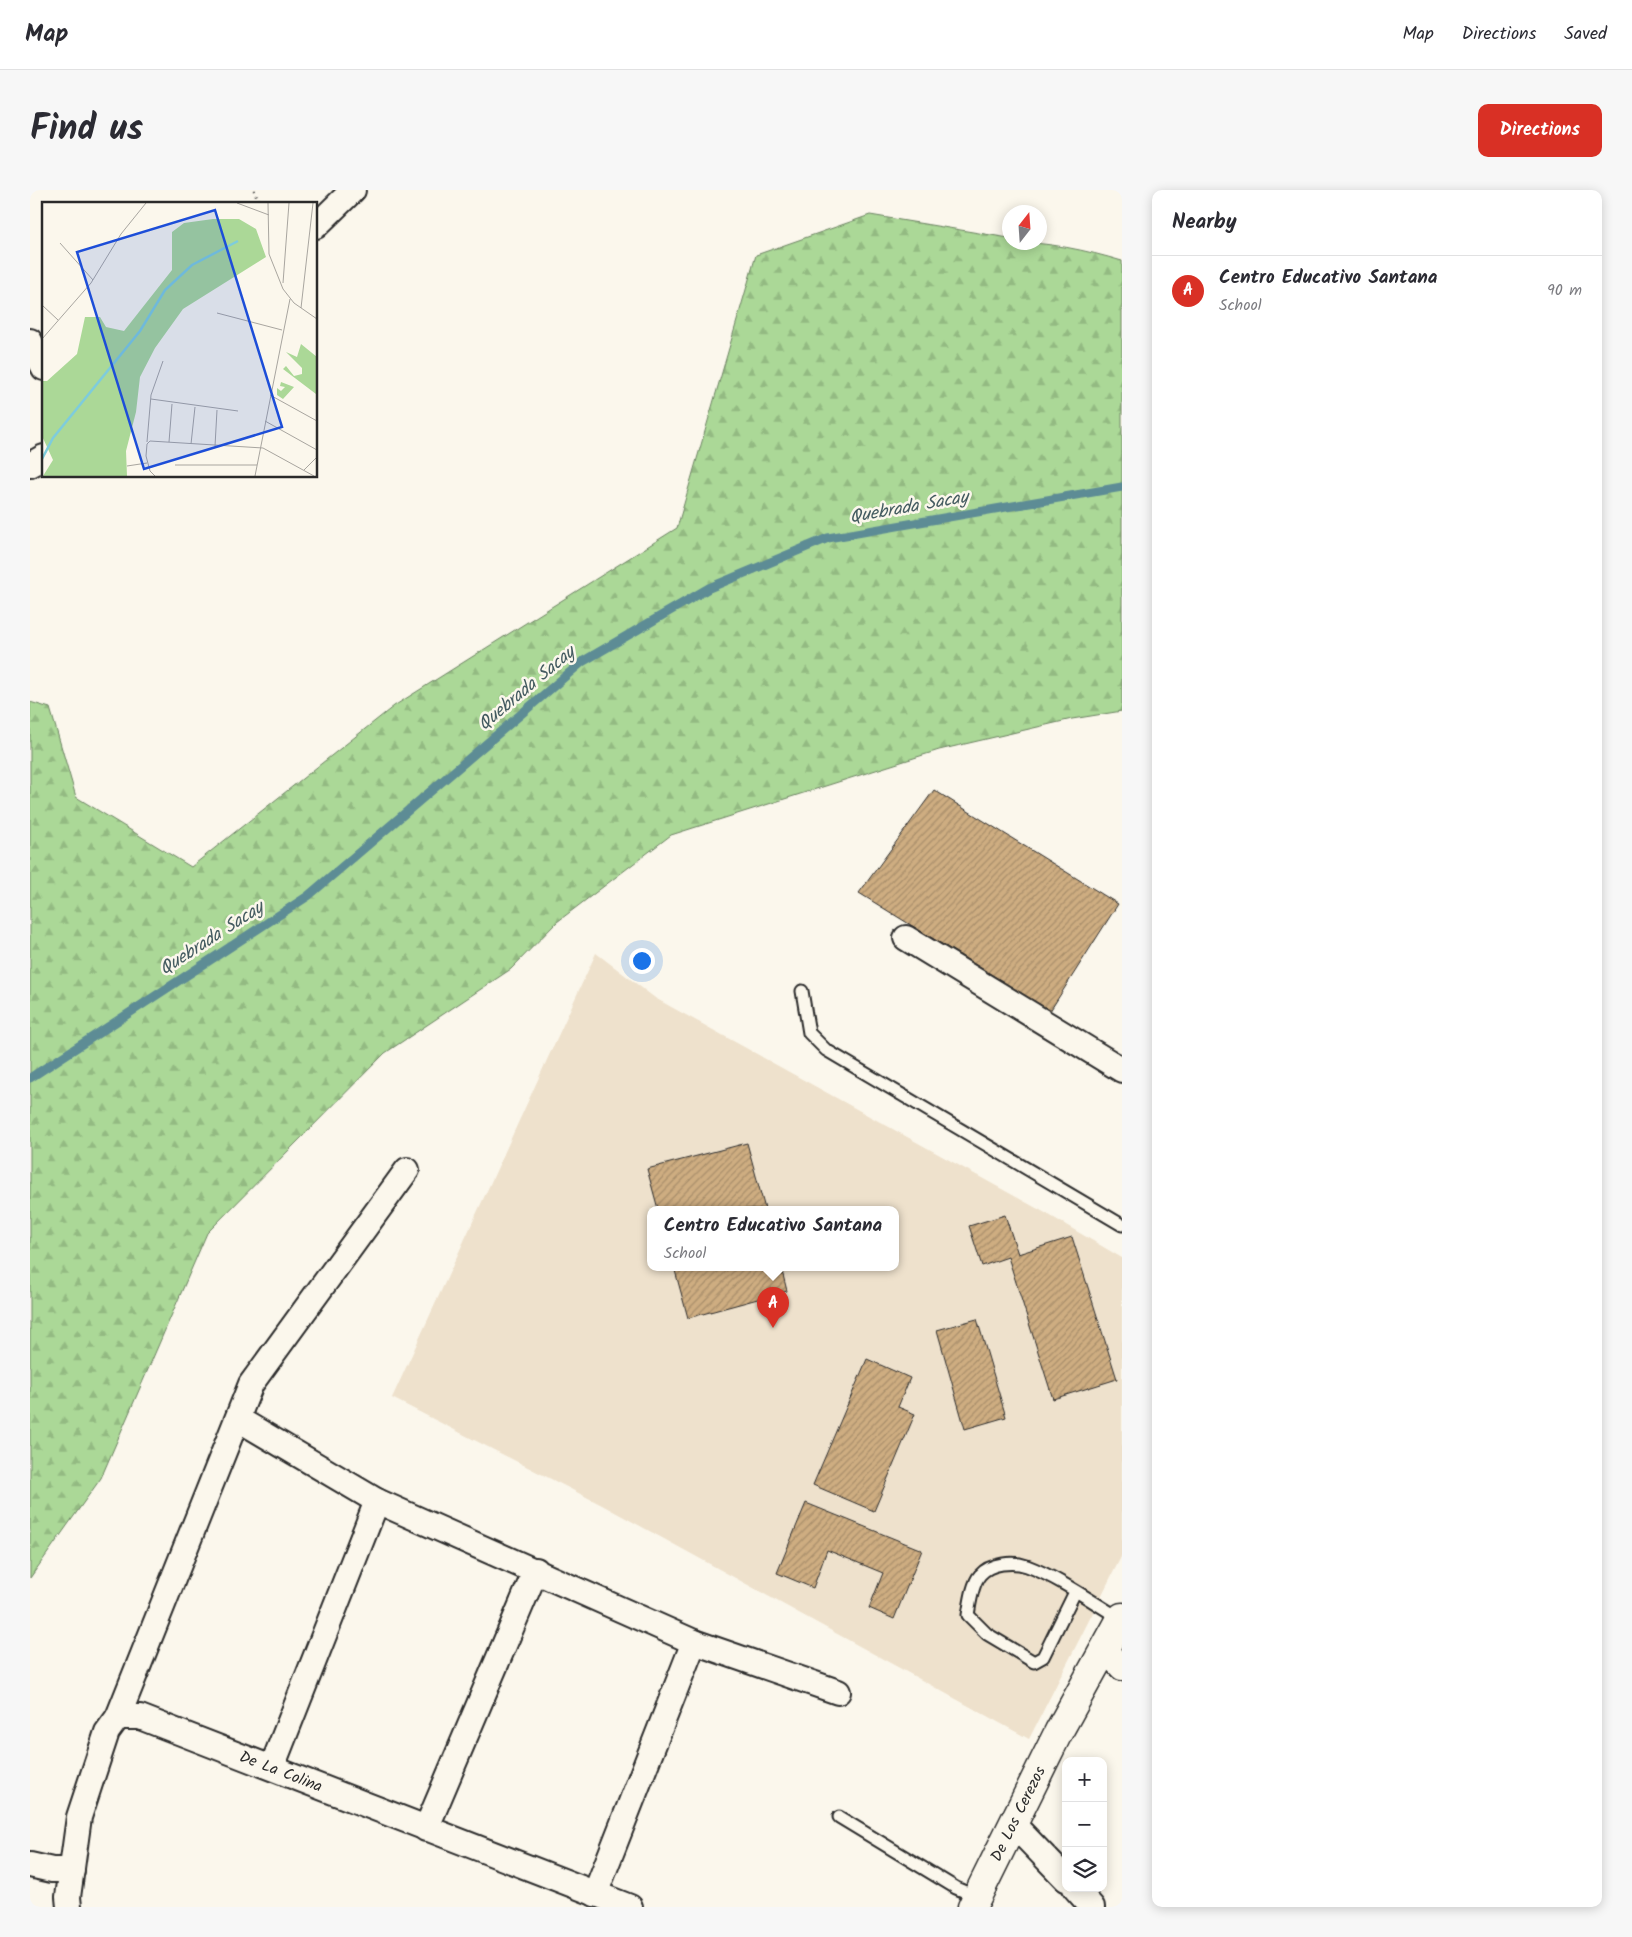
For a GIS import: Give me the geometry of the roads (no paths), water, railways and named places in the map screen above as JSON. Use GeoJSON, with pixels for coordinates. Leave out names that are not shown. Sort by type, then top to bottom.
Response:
{"type":"FeatureCollection","features":[{"type":"Feature","properties":{"kind":"street"},"geometry":{"type":"LineString","coordinates":[[318,224],[353,190]]}},
{"type":"Feature","properties":{"kind":"street"},"geometry":{"type":"LineString","coordinates":[[30,341],[42,364]]}},
{"type":"Feature","properties":{"kind":"street"},"geometry":{"type":"LineString","coordinates":[[30,466],[42,458]]}},
{"type":"Feature","properties":{"kind":"street"},"geometry":{"type":"LineString","coordinates":[[906,938],[1122,1070]]}},
{"type":"Feature","properties":{"kind":"street"},"geometry":{"type":"LineString","coordinates":[[69,1907],[68,1897],[79,1817],[106,1732],[118,1717],[251,1384],[407,1170]]}},
{"type":"Feature","properties":{"kind":"street"},"geometry":{"type":"LineString","coordinates":[[238,1418],[377,1501],[536,1570],[694,1642],[838,1692]]}},
{"type":"Feature","properties":{"kind":"street"},"geometry":{"type":"LineString","coordinates":[[272,1767],[377,1501]]}},
{"type":"Feature","properties":{"kind":"street"},"geometry":{"type":"LineString","coordinates":[[426,1830],[536,1570]]}},
{"type":"Feature","properties":{"kind":"street","name":"De Los Cerezos"},"geometry":{"type":"LineString","coordinates":[[975,1902],[1059,1731],[1113,1659],[1121,1618]]}},
{"type":"Feature","properties":{"kind":"street"},"geometry":{"type":"LineString","coordinates":[[595,1894],[694,1642]]}},
{"type":"Feature","properties":{"kind":"street","name":"De La Colina"},"geometry":{"type":"LineString","coordinates":[[118,1717],[140,1717],[272,1767],[426,1830],[630,1907]]}},
{"type":"Feature","properties":{"kind":"street"},"geometry":{"type":"LineString","coordinates":[[1013,1824],[1062,1875]]}},
{"type":"Feature","properties":{"kind":"street"},"geometry":{"type":"LineString","coordinates":[[30,1865],[52,1870],[72,1870]]}},
{"type":"Feature","properties":{"kind":"street"},"geometry":{"type":"LineString","coordinates":[[1079,1892],[1092,1907]]}},
{"type":"Feature","properties":{"kind":"lane"},"geometry":{"type":"LineString","coordinates":[[802,991],[808,1033],[826,1050],[1122,1225]]}},
{"type":"Feature","properties":{"kind":"lane"},"geometry":{"type":"LineString","coordinates":[[1074,1592],[1043,1657],[1034,1662],[987,1634],[968,1616],[971,1597],[980,1575],[999,1564],[1026,1566],[1074,1592],[1121,1618]]}},
{"type":"Feature","properties":{"kind":"lane"},"geometry":{"type":"LineString","coordinates":[[839,1818],[956,1888],[975,1902]]}},
{"type":"Feature","properties":{"kind":"waterway","name":"Quebrada Sacay"},"geometry":{"type":"LineString","coordinates":[[30,1078],[308,896],[582,662],[709,588],[828,538],[1122,487]]}},
{"type":"Feature","properties":{"kind":"place","name":"Centro Educativo Santana"},"geometry":{"type":"Point","coordinates":[773,1328]}}]}
